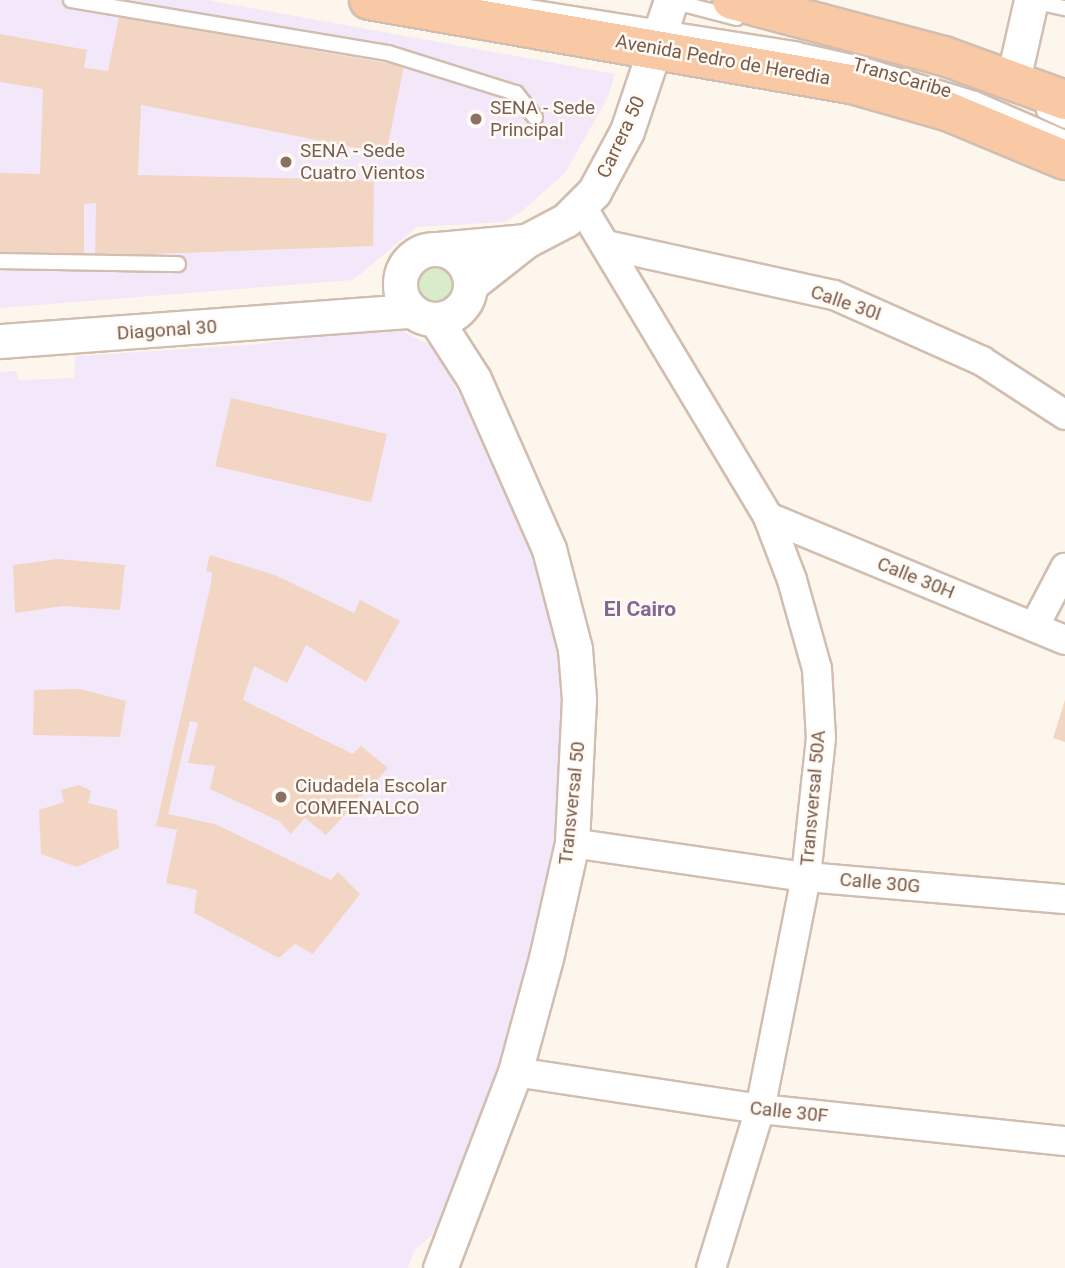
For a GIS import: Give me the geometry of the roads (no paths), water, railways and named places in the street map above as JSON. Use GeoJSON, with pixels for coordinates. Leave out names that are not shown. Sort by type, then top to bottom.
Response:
{"type":"FeatureCollection","features":[{"type":"Feature","properties":{"kind":"highway","name":"Avenida Pedro de Heredia"},"geometry":{"type":"LineString","coordinates":[[369,0],[665,16],[867,88],[984,125],[1065,160]]}},
{"type":"Feature","properties":{"kind":"highway"},"geometry":{"type":"LineString","coordinates":[[732,0],[898,43],[1013,80],[1065,100]]}},
{"type":"Feature","properties":{"kind":"street"},"geometry":{"type":"LineString","coordinates":[[1013,80],[1031,0]]}},
{"type":"Feature","properties":{"kind":"street","name":"Carrera 50"},"geometry":{"type":"LineString","coordinates":[[469,292],[526,241],[582,207],[627,131],[665,16]]}},
{"type":"Feature","properties":{"kind":"street","name":"Transversal 50A"},"geometry":{"type":"LineString","coordinates":[[582,207],[768,517],[792,580],[817,669],[821,737],[806,877],[760,1109],[711,1268]]}},
{"type":"Feature","properties":{"kind":"street","name":"Carrera 50"},"geometry":{"type":"LineString","coordinates":[[438,249],[526,241]]}},
{"type":"Feature","properties":{"kind":"street","name":"Calle 30I"},"geometry":{"type":"LineString","coordinates":[[606,245],[834,295],[982,361],[1065,415]]}},
{"type":"Feature","properties":{"kind":"street"},"geometry":{"type":"LineString","coordinates":[[438,249],[463,263],[469,292],[454,314],[423,315],[401,295],[400,276],[418,253],[438,249]]}},
{"type":"Feature","properties":{"kind":"street","name":"Diagonal 30"},"geometry":{"type":"LineString","coordinates":[[333,314],[400,276]]}},
{"type":"Feature","properties":{"kind":"street","name":"Transversal 50"},"geometry":{"type":"LineString","coordinates":[[469,292],[474,379]]}},
{"type":"Feature","properties":{"kind":"street","name":"Diagonal 30"},"geometry":{"type":"LineString","coordinates":[[0,341],[333,314],[423,315]]}},
{"type":"Feature","properties":{"kind":"street","name":"Transversal 50"},"geometry":{"type":"LineString","coordinates":[[423,315],[474,379],[550,549],[575,649],[579,741],[572,843],[515,1072],[440,1268]]}},
{"type":"Feature","properties":{"kind":"street","name":"Calle 30H"},"geometry":{"type":"LineString","coordinates":[[768,517],[1065,640]]}},
{"type":"Feature","properties":{"kind":"street"},"geometry":{"type":"LineString","coordinates":[[1034,626],[1065,568]]}},
{"type":"Feature","properties":{"kind":"street","name":"Calle 30G"},"geometry":{"type":"LineString","coordinates":[[572,843],[806,877],[1065,899]]}},
{"type":"Feature","properties":{"kind":"street","name":"Calle 30F"},"geometry":{"type":"LineString","coordinates":[[515,1072],[760,1109],[1065,1141]]}},
{"type":"Feature","properties":{"kind":"lane"},"geometry":{"type":"LineString","coordinates":[[71,0],[388,53],[516,93],[535,117]]}},
{"type":"Feature","properties":{"kind":"lane","name":"TransCaribe"},"geometry":{"type":"LineString","coordinates":[[484,0],[665,16],[928,68],[1065,121]]}},
{"type":"Feature","properties":{"kind":"lane"},"geometry":{"type":"LineString","coordinates":[[1031,0],[1065,8]]}},
{"type":"Feature","properties":{"kind":"lane","name":"TransCaribe"},"geometry":{"type":"LineString","coordinates":[[665,16],[860,64],[975,99],[1065,138]]}},
{"type":"Feature","properties":{"kind":"lane"},"geometry":{"type":"LineString","coordinates":[[0,261],[178,264]]}},
{"type":"Feature","properties":{"kind":"place","name":"SENA - Sede Principal"},"geometry":{"type":"Point","coordinates":[476,119]}},
{"type":"Feature","properties":{"kind":"place","name":"SENA - Sede Cuatro Vientos"},"geometry":{"type":"Point","coordinates":[286,162]}},
{"type":"Feature","properties":{"kind":"place","name":"Ciudadela Escolar COMFENALCO"},"geometry":{"type":"Point","coordinates":[281,797]}},
{"type":"Feature","properties":{"kind":"district","name":"El Cairo"},"geometry":{"type":"Point","coordinates":[640,609]}}]}
